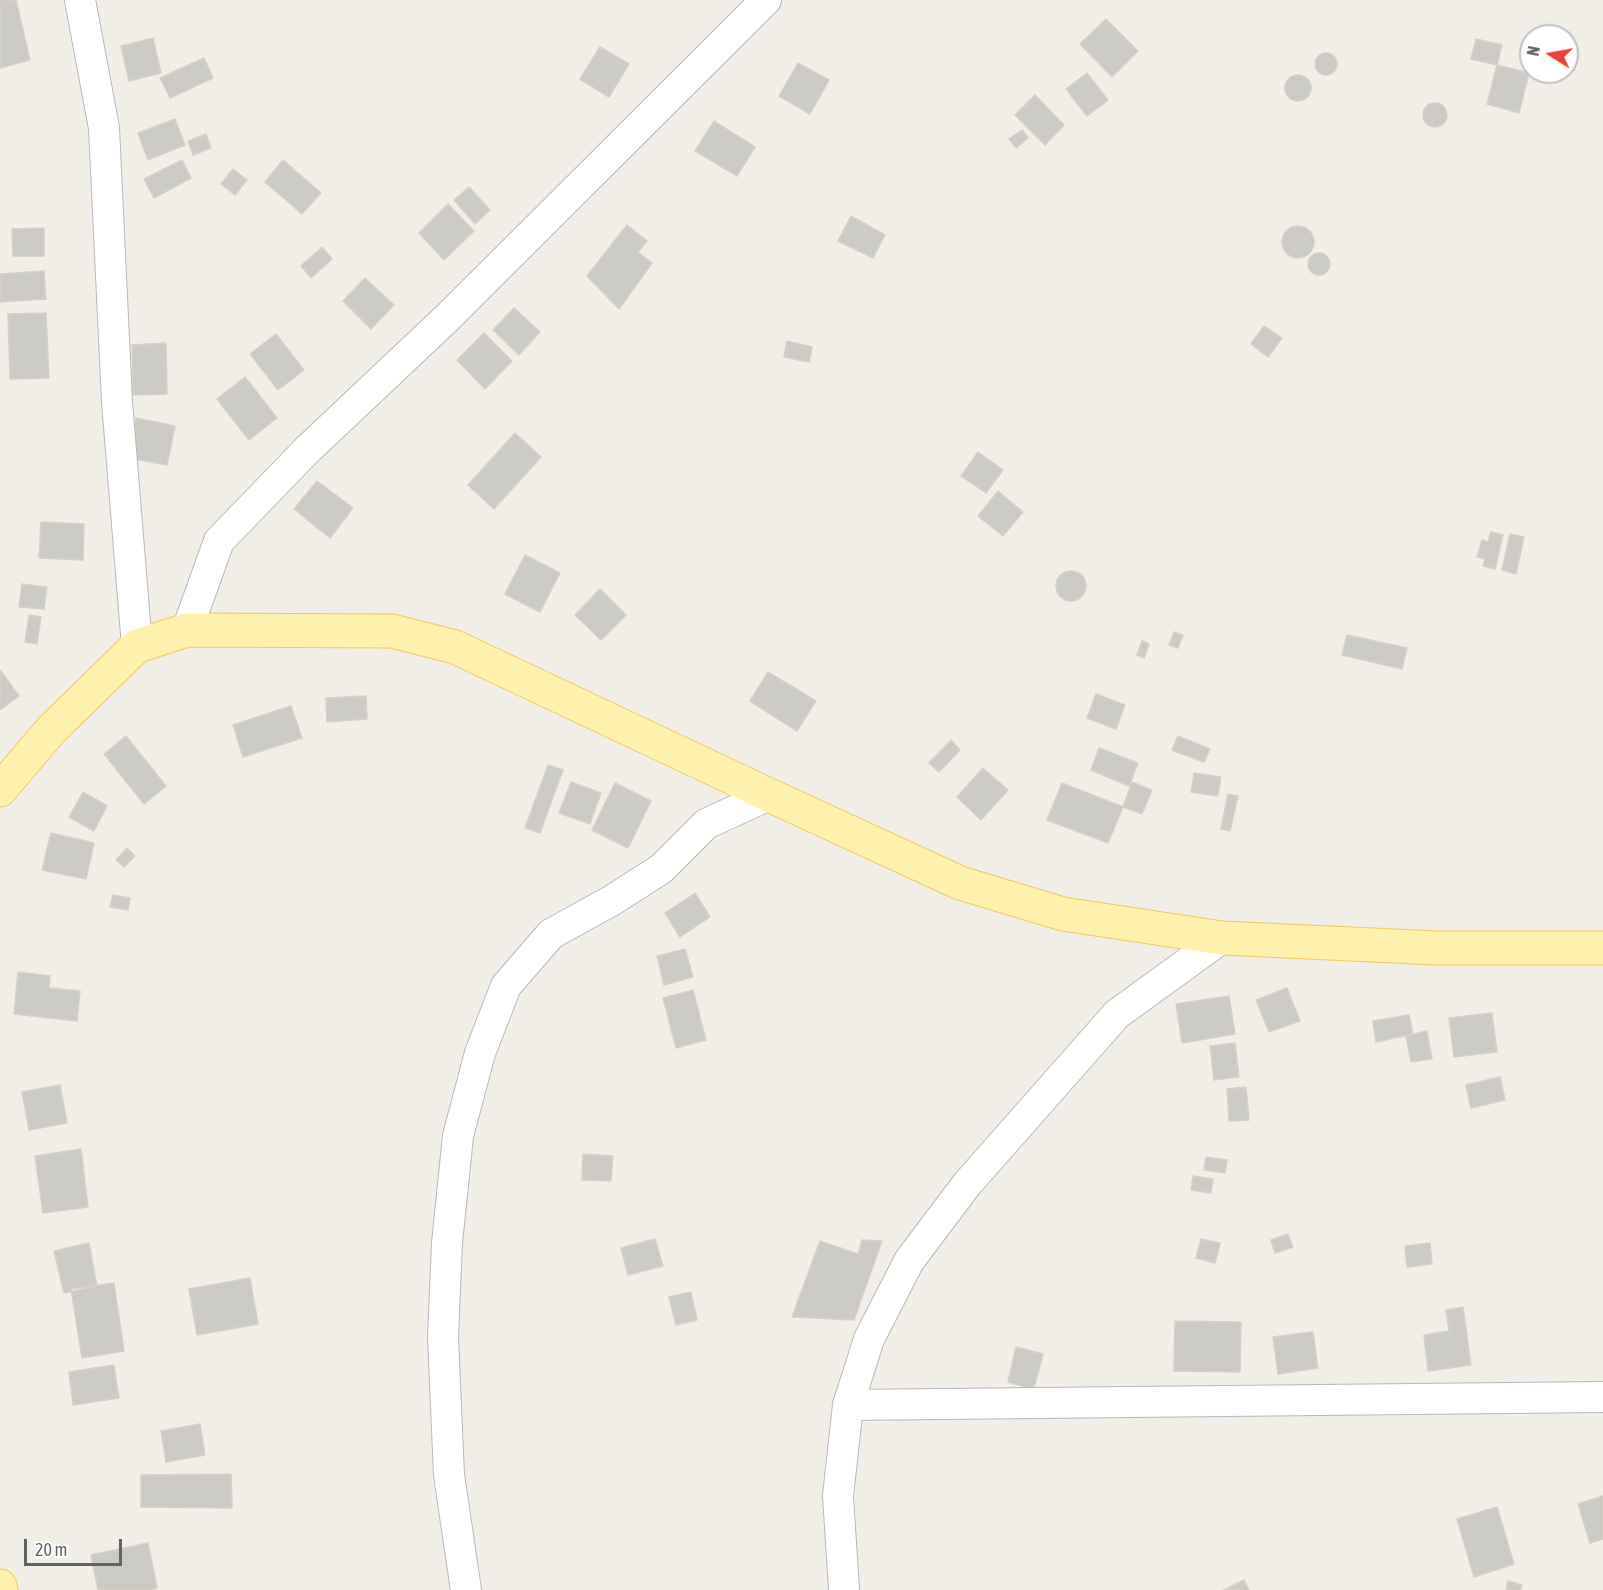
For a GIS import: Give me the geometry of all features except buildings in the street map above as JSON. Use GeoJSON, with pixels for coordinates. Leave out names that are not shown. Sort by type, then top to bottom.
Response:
{"type":"FeatureCollection","features":[{"type":"Feature","properties":{"kind":"main road"},"geometry":{"type":"LineString","coordinates":[[0,790],[51,730],[137,646],[187,630],[392,631],[455,647],[960,883],[1063,914],[1221,938],[1437,948],[1603,948]]}},
{"type":"Feature","properties":{"kind":"street"},"geometry":{"type":"LineString","coordinates":[[80,0],[104,128],[117,402],[137,646]]}},
{"type":"Feature","properties":{"kind":"street"},"geometry":{"type":"LineString","coordinates":[[187,630],[219,541],[306,451],[447,318],[766,0]]}},
{"type":"Feature","properties":{"kind":"street"},"geometry":{"type":"LineString","coordinates":[[466,1590],[449,1475],[443,1338],[447,1243],[458,1136],[480,1053],[506,986],[551,934],[611,901],[661,869],[706,824],[769,795]]}},
{"type":"Feature","properties":{"kind":"street"},"geometry":{"type":"LineString","coordinates":[[844,1590],[838,1496],[848,1405],[869,1339],[909,1261],[967,1184],[1117,1014],[1221,938]]}},
{"type":"Feature","properties":{"kind":"street"},"geometry":{"type":"LineString","coordinates":[[848,1405],[1603,1397]]}}]}
